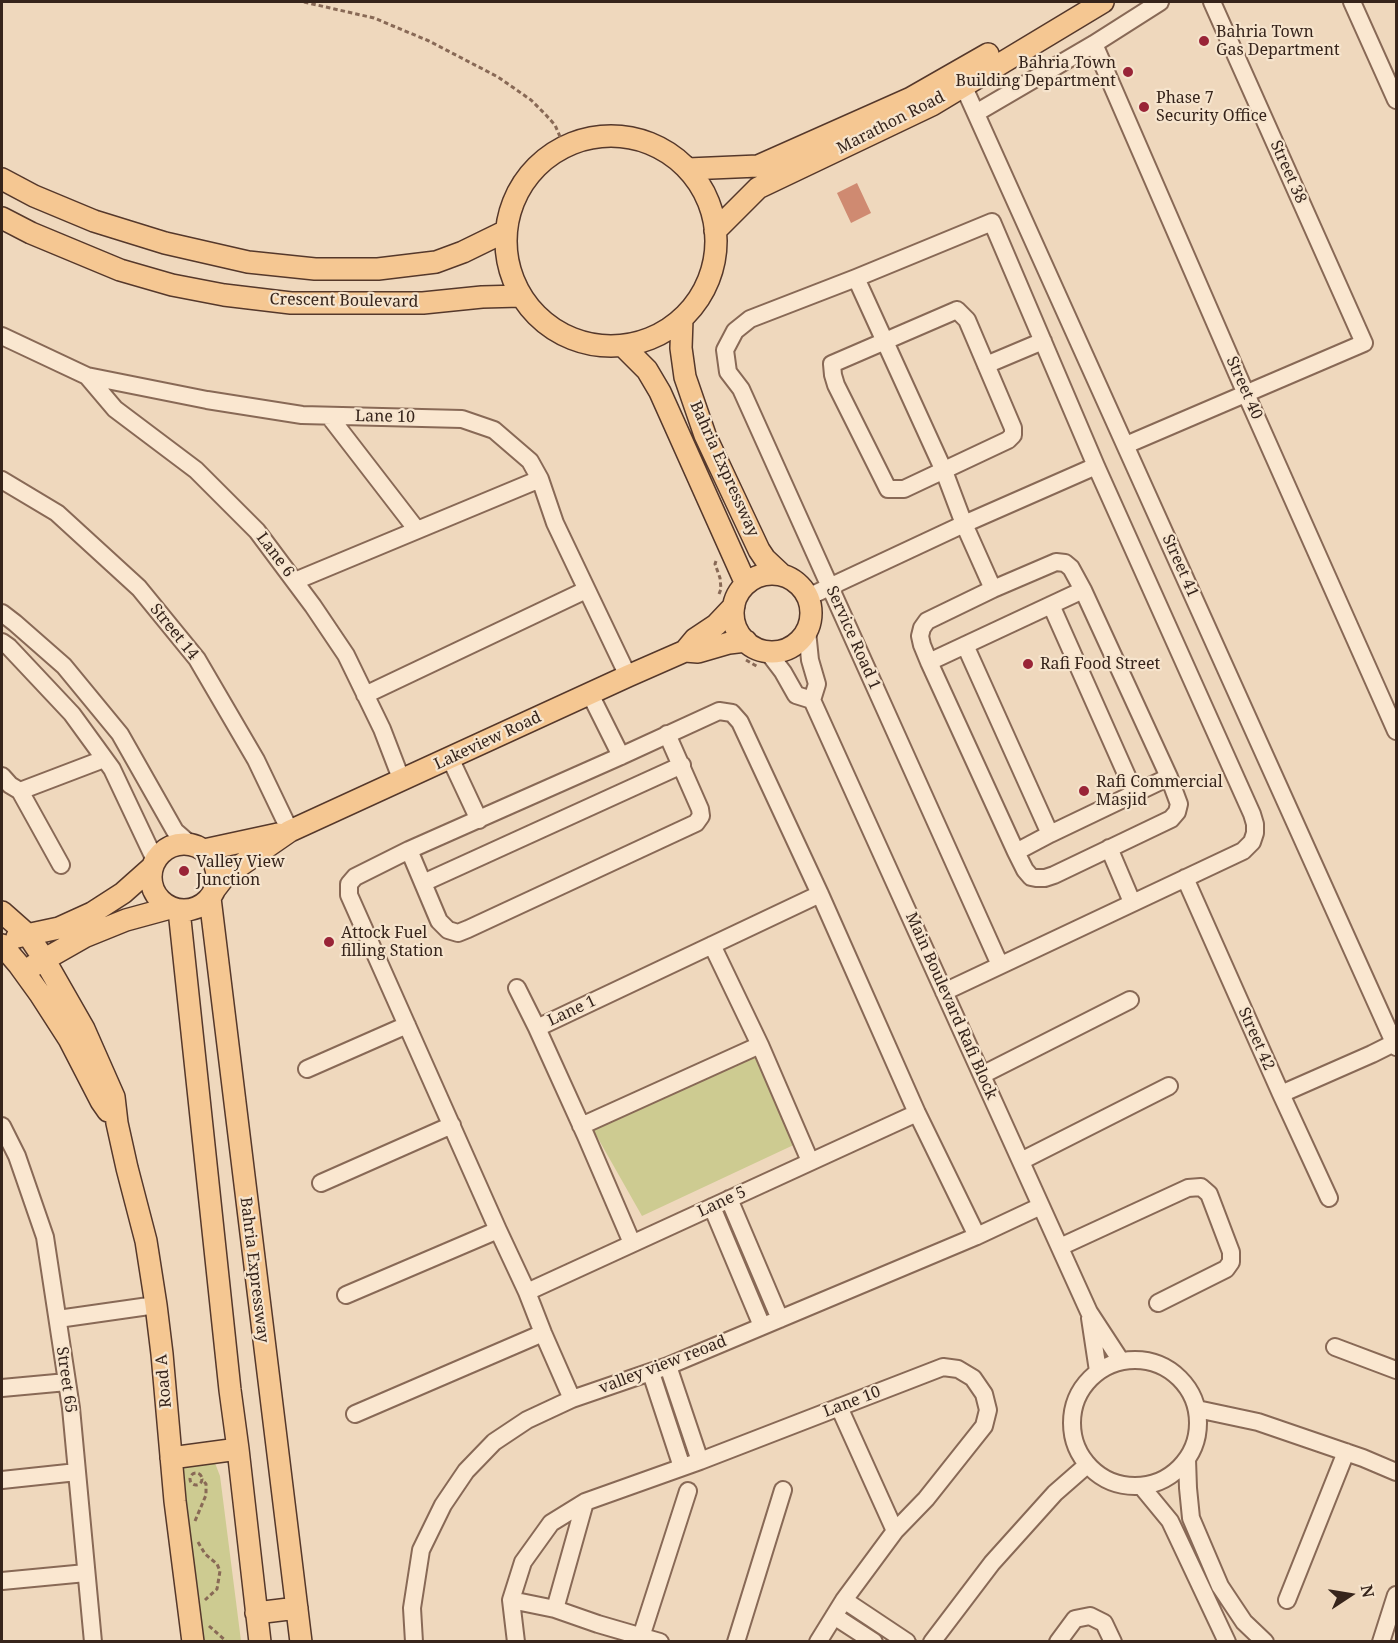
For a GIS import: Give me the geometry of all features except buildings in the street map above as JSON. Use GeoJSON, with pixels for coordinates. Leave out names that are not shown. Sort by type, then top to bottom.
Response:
{"type":"FeatureCollection","features":[{"type":"Feature","properties":{"kind":"main road","name":"Marathon Road"},"geometry":{"type":"LineString","coordinates":[[688,169],[758,166],[910,98],[1077,2]]}},
{"type":"Feature","properties":{"kind":"main road","name":"Marathon Road"},"geometry":{"type":"LineString","coordinates":[[715,231],[758,188],[932,105],[1102,2]]}},
{"type":"Feature","properties":{"kind":"main road"},"geometry":{"type":"LineString","coordinates":[[616,136],[643,141],[667,152],[688,169],[698,182],[712,214],[716,247],[714,264],[702,294],[693,308],[682,320],[664,332],[644,341],[623,346],[584,343],[548,326],[521,296],[506,254],[506,231],[512,205],[524,181],[542,161],[564,146],[590,138],[616,136]]}},
{"type":"Feature","properties":{"kind":"main road","name":"Crescent Boulevard"},"geometry":{"type":"LineString","coordinates":[[2,179],[34,196],[94,220],[165,243],[248,262],[315,269],[378,269],[435,262],[463,252],[506,231]]}},
{"type":"Feature","properties":{"kind":"main road","name":"Crescent Boulevard"},"geometry":{"type":"LineString","coordinates":[[2,218],[31,233],[120,270],[172,285],[224,295],[291,303],[423,303],[521,296]]}},
{"type":"Feature","properties":{"kind":"main road","name":"Bahria Expressway"},"geometry":{"type":"LineString","coordinates":[[682,320],[681,348],[685,377],[705,435],[759,550],[782,575]]}},
{"type":"Feature","properties":{"kind":"main road","name":"Bahria Expressway"},"geometry":{"type":"LineString","coordinates":[[623,346],[647,370],[660,392],[746,584]]}},
{"type":"Feature","properties":{"kind":"main road"},"geometry":{"type":"LineString","coordinates":[[772,573],[798,583],[808,597],[811,614],[807,631],[798,642],[780,651],[767,651],[755,648],[741,636],[734,621],[734,606],[738,594],[746,584],[754,578],[772,573]]}},
{"type":"Feature","properties":{"kind":"main road"},"geometry":{"type":"LineString","coordinates":[[685,651],[695,639],[716,625],[734,606]]}},
{"type":"Feature","properties":{"kind":"main road"},"geometry":{"type":"LineString","coordinates":[[685,651],[698,652],[746,641]]}},
{"type":"Feature","properties":{"kind":"main road","name":"Lakeview Road"},"geometry":{"type":"LineString","coordinates":[[290,831],[685,651]]}},
{"type":"Feature","properties":{"kind":"main road"},"geometry":{"type":"LineString","coordinates":[[2,939],[58,928],[92,913],[123,894],[164,850],[177,844],[197,847],[290,831]]}},
{"type":"Feature","properties":{"kind":"main road"},"geometry":{"type":"LineString","coordinates":[[24,972],[84,937],[126,920],[174,909],[196,909],[225,876],[290,831]]}},
{"type":"Feature","properties":{"kind":"main road"},"geometry":{"type":"LineString","coordinates":[[197,847],[211,858],[216,867],[217,878],[212,893]]}},
{"type":"Feature","properties":{"kind":"main road"},"geometry":{"type":"LineString","coordinates":[[152,865],[152,887],[155,895],[174,909]]}},
{"type":"Feature","properties":{"kind":"main road","name":"Bahria Expressway"},"geometry":{"type":"LineString","coordinates":[[212,893],[301,1641]]}},
{"type":"Feature","properties":{"kind":"main road"},"geometry":{"type":"LineString","coordinates":[[174,909],[260,1641]]}},
{"type":"Feature","properties":{"kind":"main road","name":"Road A"},"geometry":{"type":"LineString","coordinates":[[2,912],[28,935],[44,959],[84,1029],[114,1097],[117,1123],[146,1241],[156,1305],[171,1458],[193,1641]]}},
{"type":"Feature","properties":{"kind":"main road"},"geometry":{"type":"LineString","coordinates":[[2,945],[40,994],[69,1039],[101,1101],[117,1123]]}},
{"type":"Feature","properties":{"kind":"main road"},"geometry":{"type":"LineString","coordinates":[[171,1458],[238,1449]]}},
{"type":"Feature","properties":{"kind":"main road"},"geometry":{"type":"LineString","coordinates":[[256,1612],[297,1608]]}},
{"type":"Feature","properties":{"kind":"street"},"geometry":{"type":"LineString","coordinates":[[976,113],[1094,44],[1160,2]]}},
{"type":"Feature","properties":{"kind":"street","name":"Street 38"},"geometry":{"type":"LineString","coordinates":[[1212,2],[1364,343],[1246,393]]}},
{"type":"Feature","properties":{"kind":"street"},"geometry":{"type":"LineString","coordinates":[[1352,2],[1396,100]]}},
{"type":"Feature","properties":{"kind":"street","name":"Street 40"},"geometry":{"type":"LineString","coordinates":[[1094,44],[1396,731]]}},
{"type":"Feature","properties":{"kind":"street","name":"Street 41"},"geometry":{"type":"LineString","coordinates":[[963,85],[1395,1045]]}},
{"type":"Feature","properties":{"kind":"street"},"geometry":{"type":"LineString","coordinates":[[944,992],[1243,851],[1252,842],[1255,824],[1096,466],[992,222],[856,278],[944,471],[964,524],[993,589]]}},
{"type":"Feature","properties":{"kind":"street","name":"Service Road 1"},"geometry":{"type":"LineString","coordinates":[[856,278],[750,319],[735,331],[725,350],[728,372],[741,389],[1000,965]]}},
{"type":"Feature","properties":{"kind":"street"},"geometry":{"type":"LineString","coordinates":[[957,310],[967,320],[1013,429],[1013,435],[1008,440],[904,489],[888,489],[832,375],[832,364],[884,341],[957,310]]}},
{"type":"Feature","properties":{"kind":"street","name":"Lane 10"},"geometry":{"type":"LineString","coordinates":[[2,336],[87,376],[207,400],[302,416],[462,419],[494,430],[530,461],[540,479],[555,523],[628,676]]}},
{"type":"Feature","properties":{"kind":"street"},"geometry":{"type":"LineString","coordinates":[[986,365],[1043,341]]}},
{"type":"Feature","properties":{"kind":"street","name":"Lane 6"},"geometry":{"type":"LineString","coordinates":[[87,376],[115,409],[196,470],[257,531],[346,655],[382,729],[402,781]]}},
{"type":"Feature","properties":{"kind":"street"},"geometry":{"type":"LineString","coordinates":[[1126,445],[1246,393]]}},
{"type":"Feature","properties":{"kind":"street"},"geometry":{"type":"LineString","coordinates":[[328,416],[417,530]]}},
{"type":"Feature","properties":{"kind":"street"},"geometry":{"type":"LineString","coordinates":[[808,597],[964,524],[1096,466]]}},
{"type":"Feature","properties":{"kind":"street"},"geometry":{"type":"LineString","coordinates":[[295,581],[540,479]]}},
{"type":"Feature","properties":{"kind":"street","name":"Street 14"},"geometry":{"type":"LineString","coordinates":[[2,480],[57,513],[139,588],[197,659],[256,760],[290,831]]}},
{"type":"Feature","properties":{"kind":"street"},"geometry":{"type":"LineString","coordinates":[[1056,562],[1065,563],[1071,568],[1169,777],[1179,804],[1177,812],[1171,819],[1045,878],[1031,877],[1025,870],[929,662],[920,636],[927,621],[993,589],[1056,562]]}},
{"type":"Feature","properties":{"kind":"street"},"geometry":{"type":"LineString","coordinates":[[929,662],[1083,590]]}},
{"type":"Feature","properties":{"kind":"street"},"geometry":{"type":"LineString","coordinates":[[365,695],[586,591]]}},
{"type":"Feature","properties":{"kind":"street"},"geometry":{"type":"LineString","coordinates":[[1051,605],[1135,794]]}},
{"type":"Feature","properties":{"kind":"street"},"geometry":{"type":"LineString","coordinates":[[2,613],[64,666],[120,734],[176,831],[197,847]]}},
{"type":"Feature","properties":{"kind":"street"},"geometry":{"type":"LineString","coordinates":[[767,651],[783,672],[796,695],[812,700],[817,684],[810,660],[807,631]]}},
{"type":"Feature","properties":{"kind":"street"},"geometry":{"type":"LineString","coordinates":[[2,642],[72,714],[112,770],[152,865]]}},
{"type":"Feature","properties":{"kind":"street"},"geometry":{"type":"LineString","coordinates":[[965,645],[1050,834]]}},
{"type":"Feature","properties":{"kind":"street"},"geometry":{"type":"LineString","coordinates":[[590,694],[621,756]]}},
{"type":"Feature","properties":{"kind":"street","name":"Main Boulevard Rafi Block"},"geometry":{"type":"LineString","coordinates":[[812,700],[1089,1312]]}},
{"type":"Feature","properties":{"kind":"street"},"geometry":{"type":"LineString","coordinates":[[572,1399],[527,1292],[349,895],[349,885],[355,877],[409,850],[719,711],[732,713],[740,722],[820,894],[917,1113],[977,1236]]}},
{"type":"Feature","properties":{"kind":"street"},"geometry":{"type":"LineString","coordinates":[[409,850],[439,921],[448,930],[458,933],[468,929],[696,823],[701,816],[700,809],[668,735]]}},
{"type":"Feature","properties":{"kind":"street"},"geometry":{"type":"LineString","coordinates":[[450,758],[479,819]]}},
{"type":"Feature","properties":{"kind":"street"},"geometry":{"type":"LineString","coordinates":[[20,791],[104,759]]}},
{"type":"Feature","properties":{"kind":"street"},"geometry":{"type":"LineString","coordinates":[[423,883],[682,765]]}},
{"type":"Feature","properties":{"kind":"street"},"geometry":{"type":"LineString","coordinates":[[2,776],[20,791],[61,865]]}},
{"type":"Feature","properties":{"kind":"street"},"geometry":{"type":"LineString","coordinates":[[1016,852],[1169,777]]}},
{"type":"Feature","properties":{"kind":"street"},"geometry":{"type":"LineString","coordinates":[[1109,849],[1132,902]]}},
{"type":"Feature","properties":{"kind":"street","name":"Street 42"},"geometry":{"type":"LineString","coordinates":[[1185,878],[1329,1198]]}},
{"type":"Feature","properties":{"kind":"street","name":"Lane 1"},"geometry":{"type":"LineString","coordinates":[[632,1243],[537,1028],[820,894]]}},
{"type":"Feature","properties":{"kind":"street"},"geometry":{"type":"LineString","coordinates":[[712,945],[760,1045],[810,1161]]}},
{"type":"Feature","properties":{"kind":"street"},"geometry":{"type":"LineString","coordinates":[[517,988],[537,1028]]}},
{"type":"Feature","properties":{"kind":"street"},"geometry":{"type":"LineString","coordinates":[[982,1075],[1130,1000]]}},
{"type":"Feature","properties":{"kind":"street"},"geometry":{"type":"LineString","coordinates":[[307,1069],[408,1026]]}},
{"type":"Feature","properties":{"kind":"street"},"geometry":{"type":"LineString","coordinates":[[582,1126],[760,1045]]}},
{"type":"Feature","properties":{"kind":"street"},"geometry":{"type":"LineString","coordinates":[[1281,1094],[1395,1045]]}},
{"type":"Feature","properties":{"kind":"street"},"geometry":{"type":"LineString","coordinates":[[1021,1161],[1169,1086]]}},
{"type":"Feature","properties":{"kind":"street","name":"Lane 5"},"geometry":{"type":"LineString","coordinates":[[527,1292],[917,1113]]}},
{"type":"Feature","properties":{"kind":"street"},"geometry":{"type":"LineString","coordinates":[[321,1183],[452,1125]]}},
{"type":"Feature","properties":{"kind":"street","name":"Street 65"},"geometry":{"type":"LineString","coordinates":[[2,1126],[17,1156],[45,1237],[67,1382],[93,1641]]}},
{"type":"Feature","properties":{"kind":"street"},"geometry":{"type":"LineString","coordinates":[[1060,1247],[1188,1188],[1201,1187],[1209,1194],[1231,1252],[1231,1262],[1226,1269],[1158,1303]]}},
{"type":"Feature","properties":{"kind":"street"},"geometry":{"type":"LineString","coordinates":[[729,1199],[780,1319]]}},
{"type":"Feature","properties":{"kind":"street","name":"valley view reoad"},"geometry":{"type":"LineString","coordinates":[[414,1641],[412,1608],[421,1550],[443,1505],[466,1471],[494,1442],[527,1420],[572,1399],[651,1373],[977,1236],[1041,1206]]}},
{"type":"Feature","properties":{"kind":"street"},"geometry":{"type":"LineString","coordinates":[[712,1207],[762,1326]]}},
{"type":"Feature","properties":{"kind":"street"},"geometry":{"type":"LineString","coordinates":[[346,1295],[498,1230]]}},
{"type":"Feature","properties":{"kind":"street"},"geometry":{"type":"LineString","coordinates":[[58,1319],[156,1305]]}},
{"type":"Feature","properties":{"kind":"street"},"geometry":{"type":"LineString","coordinates":[[1089,1312],[1121,1361]]}},
{"type":"Feature","properties":{"kind":"street"},"geometry":{"type":"LineString","coordinates":[[1089,1312],[1098,1371]]}},
{"type":"Feature","properties":{"kind":"street"},"geometry":{"type":"LineString","coordinates":[[355,1414],[543,1333]]}},
{"type":"Feature","properties":{"kind":"street"},"geometry":{"type":"LineString","coordinates":[[1335,1347],[1396,1370]]}},
{"type":"Feature","properties":{"kind":"street"},"geometry":{"type":"LineString","coordinates":[[1143,1360],[1164,1367],[1181,1380],[1197,1409],[1198,1426],[1192,1452],[1175,1473],[1159,1482],[1133,1487],[1116,1484],[1100,1477],[1087,1465],[1075,1445],[1072,1433],[1072,1410],[1082,1388],[1098,1371],[1121,1361],[1143,1360]]}},
{"type":"Feature","properties":{"kind":"street"},"geometry":{"type":"LineString","coordinates":[[668,1366],[700,1461]]}},
{"type":"Feature","properties":{"kind":"street","name":"Lane 10"},"geometry":{"type":"LineString","coordinates":[[516,1641],[511,1600],[523,1562],[551,1523],[585,1502],[700,1461],[943,1367],[957,1369],[973,1378],[984,1394],[988,1410],[984,1426],[926,1499],[895,1531],[844,1600],[818,1641]]}},
{"type":"Feature","properties":{"kind":"street"},"geometry":{"type":"LineString","coordinates":[[651,1373],[682,1467]]}},
{"type":"Feature","properties":{"kind":"street"},"geometry":{"type":"LineString","coordinates":[[2,1388],[67,1382]]}},
{"type":"Feature","properties":{"kind":"street"},"geometry":{"type":"LineString","coordinates":[[839,1407],[895,1531]]}},
{"type":"Feature","properties":{"kind":"street"},"geometry":{"type":"LineString","coordinates":[[1197,1409],[1258,1422],[1346,1452],[1396,1473]]}},
{"type":"Feature","properties":{"kind":"street"},"geometry":{"type":"LineString","coordinates":[[1287,1600],[1346,1452]]}},
{"type":"Feature","properties":{"kind":"street"},"geometry":{"type":"LineString","coordinates":[[1187,1459],[1191,1518],[1220,1586],[1244,1622],[1265,1641]]}},
{"type":"Feature","properties":{"kind":"street"},"geometry":{"type":"LineString","coordinates":[[932,1641],[992,1563],[1055,1493],[1087,1465]]}},
{"type":"Feature","properties":{"kind":"street"},"geometry":{"type":"LineString","coordinates":[[2,1480],[77,1472]]}},
{"type":"Feature","properties":{"kind":"street"},"geometry":{"type":"LineString","coordinates":[[1142,1487],[1170,1521],[1227,1641]]}},
{"type":"Feature","properties":{"kind":"street"},"geometry":{"type":"LineString","coordinates":[[736,1641],[783,1490]]}},
{"type":"Feature","properties":{"kind":"street"},"geometry":{"type":"LineString","coordinates":[[641,1637],[688,1491]]}},
{"type":"Feature","properties":{"kind":"street"},"geometry":{"type":"LineString","coordinates":[[555,1609],[585,1502]]}},
{"type":"Feature","properties":{"kind":"street"},"geometry":{"type":"LineString","coordinates":[[2,1581],[86,1574]]}},
{"type":"Feature","properties":{"kind":"street"},"geometry":{"type":"LineString","coordinates":[[1382,1641],[1396,1595]]}},
{"type":"Feature","properties":{"kind":"street"},"geometry":{"type":"LineString","coordinates":[[511,1600],[555,1609],[660,1641]]}},
{"type":"Feature","properties":{"kind":"street"},"geometry":{"type":"LineString","coordinates":[[844,1600],[907,1641]]}},
{"type":"Feature","properties":{"kind":"street"},"geometry":{"type":"LineString","coordinates":[[834,1616],[874,1641]]}},
{"type":"Feature","properties":{"kind":"street"},"geometry":{"type":"LineString","coordinates":[[1058,1641],[1075,1619],[1090,1616],[1104,1623],[1113,1641]]}},
{"type":"Feature","properties":{"kind":"path"},"geometry":{"type":"LineString","coordinates":[[304,2],[374,18],[429,41],[498,77],[531,100],[545,114],[555,125],[564,146]]}},
{"type":"Feature","properties":{"kind":"path"},"geometry":{"type":"LineString","coordinates":[[194,1526],[206,1497],[206,1484],[201,1475],[196,1472],[190,1477],[190,1481],[195,1485],[199,1484],[202,1479]]}},
{"type":"Feature","properties":{"kind":"path"},"geometry":{"type":"LineString","coordinates":[[196,1537],[220,1571],[217,1589],[204,1601],[203,1606]]}},
{"type":"Feature","properties":{"kind":"path"},"geometry":{"type":"LineString","coordinates":[[208,1622],[211,1629],[228,1641]]}},
{"type":"Feature","properties":{"kind":"shaded area"},"geometry":{"type":"Polygon","coordinates":[[[759,1050],[800,1142],[642,1216],[591,1126],[759,1050]]]}},
{"type":"Feature","properties":{"kind":"shaded area"},"geometry":{"type":"Polygon","coordinates":[[[210,1461],[215,1463],[220,1476],[241,1641],[201,1641],[179,1466],[210,1461]]]}},
{"type":"Feature","properties":{"kind":"place","name":"Bahria Town Gas Department"},"geometry":{"type":"Point","coordinates":[1204,41]}},
{"type":"Feature","properties":{"kind":"place","name":"Bahria Town Building Department"},"geometry":{"type":"Point","coordinates":[1128,72]}},
{"type":"Feature","properties":{"kind":"place","name":"Phase 7 Security Office"},"geometry":{"type":"Point","coordinates":[1144,107]}},
{"type":"Feature","properties":{"kind":"place","name":"Rafi Food Street"},"geometry":{"type":"Point","coordinates":[1028,664]}},
{"type":"Feature","properties":{"kind":"place","name":"Rafi Commercial Masjid"},"geometry":{"type":"Point","coordinates":[1084,791]}},
{"type":"Feature","properties":{"kind":"place","name":"Valley View Junction"},"geometry":{"type":"Point","coordinates":[184,871]}},
{"type":"Feature","properties":{"kind":"place","name":"Attock Fuel filling Station"},"geometry":{"type":"Point","coordinates":[329,942]}}]}
